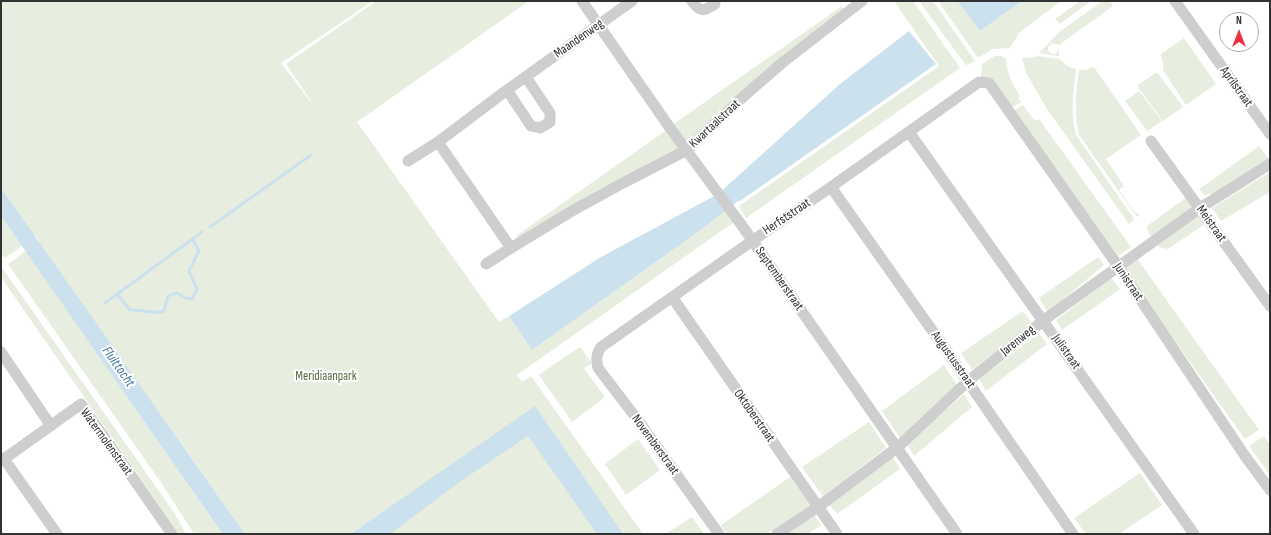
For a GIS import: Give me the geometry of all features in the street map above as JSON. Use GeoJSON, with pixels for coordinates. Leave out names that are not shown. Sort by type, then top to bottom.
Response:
{"type":"FeatureCollection","features":[{"type":"Feature","properties":{"kind":"street","name":"Septemberstraat"},"geometry":{"type":"LineString","coordinates":[[582,1],[898,447],[957,534]]}},
{"type":"Feature","properties":{"kind":"street","name":"Maandenweg"},"geometry":{"type":"LineString","coordinates":[[408,161],[438,142],[526,76],[632,1]]}},
{"type":"Feature","properties":{"kind":"street"},"geometry":{"type":"LineString","coordinates":[[692,1],[697,8],[702,10],[715,4],[715,1]]}},
{"type":"Feature","properties":{"kind":"street","name":"Kwartaalstraat"},"geometry":{"type":"LineString","coordinates":[[486,264],[616,186],[687,150],[744,96],[782,63],[862,1]]}},
{"type":"Feature","properties":{"kind":"street","name":"Aprilstraat"},"geometry":{"type":"LineString","coordinates":[[1175,1],[1270,134]]}},
{"type":"Feature","properties":{"kind":"street"},"geometry":{"type":"LineString","coordinates":[[507,90],[532,126],[540,128],[550,122],[550,112],[526,76]]}},
{"type":"Feature","properties":{"kind":"street","name":"Herfststraat"},"geometry":{"type":"LineString","coordinates":[[597,355],[601,347],[979,82]]}},
{"type":"Feature","properties":{"kind":"street","name":"Junistraat"},"geometry":{"type":"LineString","coordinates":[[979,82],[989,83],[1118,266],[1245,456],[1270,490]]}},
{"type":"Feature","properties":{"kind":"street","name":"Julistraat"},"geometry":{"type":"LineString","coordinates":[[909,132],[1044,320],[1194,534]]}},
{"type":"Feature","properties":{"kind":"street","name":"Meistraat"},"geometry":{"type":"LineString","coordinates":[[1151,141],[1270,306]]}},
{"type":"Feature","properties":{"kind":"street"},"geometry":{"type":"LineString","coordinates":[[438,142],[511,248]]}},
{"type":"Feature","properties":{"kind":"street","name":"Jarenweg"},"geometry":{"type":"LineString","coordinates":[[777,534],[818,507],[898,447],[968,381],[1044,320],[1200,208],[1270,164]]}},
{"type":"Feature","properties":{"kind":"street","name":"Augustusstraat"},"geometry":{"type":"LineString","coordinates":[[831,187],[968,381],[1073,534]]}},
{"type":"Feature","properties":{"kind":"street","name":"Oktoberstraat"},"geometry":{"type":"LineString","coordinates":[[672,297],[837,534]]}},
{"type":"Feature","properties":{"kind":"street"},"geometry":{"type":"LineString","coordinates":[[1,352],[51,426]]}},
{"type":"Feature","properties":{"kind":"street","name":"Novemberstraat"},"geometry":{"type":"LineString","coordinates":[[597,355],[596,361],[598,368],[719,534]]}},
{"type":"Feature","properties":{"kind":"street","name":"Watermolenstraat"},"geometry":{"type":"LineString","coordinates":[[2,458],[51,426],[81,404],[172,534]]}},
{"type":"Feature","properties":{"kind":"street"},"geometry":{"type":"LineString","coordinates":[[2,458],[58,534]]}},
{"type":"Feature","properties":{"kind":"green space","name":"Meridiaanpark"},"geometry":{"type":"Polygon","coordinates":[[[1,1],[373,1],[281,63],[317,110],[286,64],[376,1],[529,1],[357,122],[499,322],[509,316],[532,350],[698,232],[725,210],[734,222],[517,375],[522,382],[531,376],[643,534],[245,534],[1,188],[1,1]]]}},
{"type":"Feature","properties":{"kind":"green space"},"geometry":{"type":"Polygon","coordinates":[[[894,1],[913,1],[960,68],[746,218],[739,206],[939,66],[894,1]]]}},
{"type":"Feature","properties":{"kind":"green space"},"geometry":{"type":"Polygon","coordinates":[[[919,1],[933,1],[975,61],[967,65],[965,64],[919,1]]]}},
{"type":"Feature","properties":{"kind":"green space"},"geometry":{"type":"Polygon","coordinates":[[[938,1],[957,1],[980,31],[1022,1],[1061,1],[1019,33],[1010,48],[993,49],[978,58],[938,1]]]}},
{"type":"Feature","properties":{"kind":"green space"},"geometry":{"type":"Polygon","coordinates":[[[1080,1],[1091,1],[1060,24],[1055,19],[1080,1]]]}},
{"type":"Feature","properties":{"kind":"green space"},"geometry":{"type":"Polygon","coordinates":[[[1103,1],[1110,1],[1113,6],[1059,45],[1053,43],[1048,47],[1048,51],[1052,54],[1055,54],[1058,52],[1057,50],[1059,50],[1059,56],[1039,53],[1059,32],[1103,1]]]}},
{"type":"Feature","properties":{"kind":"green space"},"geometry":{"type":"Polygon","coordinates":[[[842,6],[843,9],[689,141],[685,140],[672,125],[842,6]]]}},
{"type":"Feature","properties":{"kind":"green space"},"geometry":{"type":"Polygon","coordinates":[[[1184,38],[1216,84],[1186,105],[1163,70],[1161,54],[1184,38]]]}},
{"type":"Feature","properties":{"kind":"green space"},"geometry":{"type":"Polygon","coordinates":[[[995,56],[1002,56],[1006,58],[1010,78],[1020,96],[1018,98],[1021,102],[1011,108],[991,81],[987,77],[981,77],[982,64],[995,56]]]}},
{"type":"Feature","properties":{"kind":"green space"},"geometry":{"type":"Polygon","coordinates":[[[1037,56],[1060,59],[1067,66],[1076,69],[1073,94],[1073,118],[1076,135],[1134,219],[1129,224],[1047,109],[1026,73],[1022,57],[1029,58],[1037,56]]]}},
{"type":"Feature","properties":{"kind":"green space"},"geometry":{"type":"Polygon","coordinates":[[[1094,67],[1141,135],[1106,159],[1124,186],[1119,190],[1136,214],[1138,213],[1139,216],[1137,217],[1079,135],[1076,119],[1076,102],[1079,70],[1094,67]]]}},
{"type":"Feature","properties":{"kind":"green space"},"geometry":{"type":"Polygon","coordinates":[[[1157,72],[1183,107],[1163,121],[1137,86],[1157,72]]]}},
{"type":"Feature","properties":{"kind":"green space"},"geometry":{"type":"Polygon","coordinates":[[[1139,91],[1162,121],[1147,131],[1125,101],[1139,91]]]}},
{"type":"Feature","properties":{"kind":"green space"},"geometry":{"type":"Polygon","coordinates":[[[1023,105],[1035,121],[1039,119],[1131,247],[1118,256],[1014,111],[1023,105]]]}},
{"type":"Feature","properties":{"kind":"green space"},"geometry":{"type":"Polygon","coordinates":[[[668,129],[679,145],[678,150],[519,239],[516,236],[668,129]]]}},
{"type":"Feature","properties":{"kind":"green space"},"geometry":{"type":"Polygon","coordinates":[[[1259,146],[1270,161],[1216,193],[1204,195],[1199,189],[1211,181],[1259,146]]]}},
{"type":"Feature","properties":{"kind":"green space"},"geometry":{"type":"Polygon","coordinates":[[[1270,172],[1270,192],[1221,221],[1212,208],[1270,172]]]}},
{"type":"Feature","properties":{"kind":"green space"},"geometry":{"type":"Polygon","coordinates":[[[1187,197],[1192,207],[1152,238],[1147,230],[1147,226],[1187,197]]]}},
{"type":"Feature","properties":{"kind":"green space"},"geometry":{"type":"Polygon","coordinates":[[[1,216],[22,246],[5,258],[1,254],[1,216]]]}},
{"type":"Feature","properties":{"kind":"green space"},"geometry":{"type":"Polygon","coordinates":[[[1198,216],[1205,224],[1168,249],[1159,247],[1157,243],[1198,216]]]}},
{"type":"Feature","properties":{"kind":"green space"},"geometry":{"type":"Polygon","coordinates":[[[26,251],[222,534],[194,534],[162,484],[8,264],[26,251]]]}},
{"type":"Feature","properties":{"kind":"green space"},"geometry":{"type":"Polygon","coordinates":[[[1098,257],[1104,265],[1048,312],[1039,298],[1098,257]]]}},
{"type":"Feature","properties":{"kind":"green space"},"geometry":{"type":"Polygon","coordinates":[[[1136,257],[1259,430],[1245,439],[1122,267],[1136,257]]]}},
{"type":"Feature","properties":{"kind":"green space"},"geometry":{"type":"Polygon","coordinates":[[[3,269],[175,514],[186,534],[179,534],[3,280],[1,281],[1,270],[3,269]]]}},
{"type":"Feature","properties":{"kind":"green space"},"geometry":{"type":"Polygon","coordinates":[[[1111,278],[1120,289],[1062,330],[1056,320],[1111,278]]]}},
{"type":"Feature","properties":{"kind":"green space"},"geometry":{"type":"Polygon","coordinates":[[[1023,311],[1032,323],[972,370],[961,353],[1023,311]]]}},
{"type":"Feature","properties":{"kind":"green space"},"geometry":{"type":"Polygon","coordinates":[[[1039,333],[1047,344],[986,391],[979,379],[1039,333]]]}},
{"type":"Feature","properties":{"kind":"green space"},"geometry":{"type":"Polygon","coordinates":[[[578,348],[581,348],[592,363],[584,368],[605,397],[572,422],[539,375],[578,348]]]}},
{"type":"Feature","properties":{"kind":"green space"},"geometry":{"type":"Polygon","coordinates":[[[944,365],[957,385],[900,438],[882,411],[944,365]]]}},
{"type":"Feature","properties":{"kind":"green space"},"geometry":{"type":"Polygon","coordinates":[[[964,394],[972,407],[914,456],[907,444],[964,394]]]}},
{"type":"Feature","properties":{"kind":"green space"},"geometry":{"type":"Polygon","coordinates":[[[869,422],[886,448],[823,496],[802,467],[869,422]]]}},
{"type":"Feature","properties":{"kind":"green space"},"geometry":{"type":"Polygon","coordinates":[[[1264,436],[1270,445],[1270,475],[1249,446],[1264,436]]]}},
{"type":"Feature","properties":{"kind":"green space"},"geometry":{"type":"Polygon","coordinates":[[[638,439],[660,470],[626,495],[605,464],[638,439]]]}},
{"type":"Feature","properties":{"kind":"green space"},"geometry":{"type":"Polygon","coordinates":[[[893,457],[900,469],[837,514],[829,504],[893,457]]]}},
{"type":"Feature","properties":{"kind":"green space"},"geometry":{"type":"Polygon","coordinates":[[[1140,473],[1162,505],[1119,534],[1086,534],[1074,518],[1140,473]]]}},
{"type":"Feature","properties":{"kind":"green space"},"geometry":{"type":"Polygon","coordinates":[[[790,477],[811,506],[767,534],[727,534],[721,525],[790,477]]]}},
{"type":"Feature","properties":{"kind":"green space"},"geometry":{"type":"Polygon","coordinates":[[[814,514],[821,525],[808,534],[783,534],[814,514]]]}},
{"type":"Feature","properties":{"kind":"green space"},"geometry":{"type":"Polygon","coordinates":[[[692,517],[704,534],[665,534],[692,517]]]}},
{"type":"Feature","properties":{"kind":"water"},"geometry":{"type":"Polygon","coordinates":[[[957,1],[1022,1],[980,31],[957,1]]]}},
{"type":"Feature","properties":{"kind":"water"},"geometry":{"type":"Polygon","coordinates":[[[909,31],[936,64],[738,201],[698,232],[532,350],[509,316],[601,257],[718,194],[840,84],[909,31]]]}},
{"type":"Feature","properties":{"kind":"water","name":"Fluittocht"},"geometry":{"type":"Polygon","coordinates":[[[1,188],[245,534],[222,534],[1,216],[1,188]]]}},
{"type":"Feature","properties":{"kind":"water"},"geometry":{"type":"Polygon","coordinates":[[[535,406],[623,534],[597,534],[528,436],[458,483],[390,534],[351,534],[535,406]]]}},
{"type":"Feature","properties":{"kind":"waterway"},"geometry":{"type":"LineString","coordinates":[[210,227],[311,155]]}},
{"type":"Feature","properties":{"kind":"waterway"},"geometry":{"type":"LineString","coordinates":[[105,303],[202,232]]}},
{"type":"Feature","properties":{"kind":"waterway"},"geometry":{"type":"LineString","coordinates":[[117,294],[130,310],[151,312],[164,311],[168,296],[177,293],[186,298],[192,299],[197,289],[189,271],[199,251],[193,240]]}}]}
